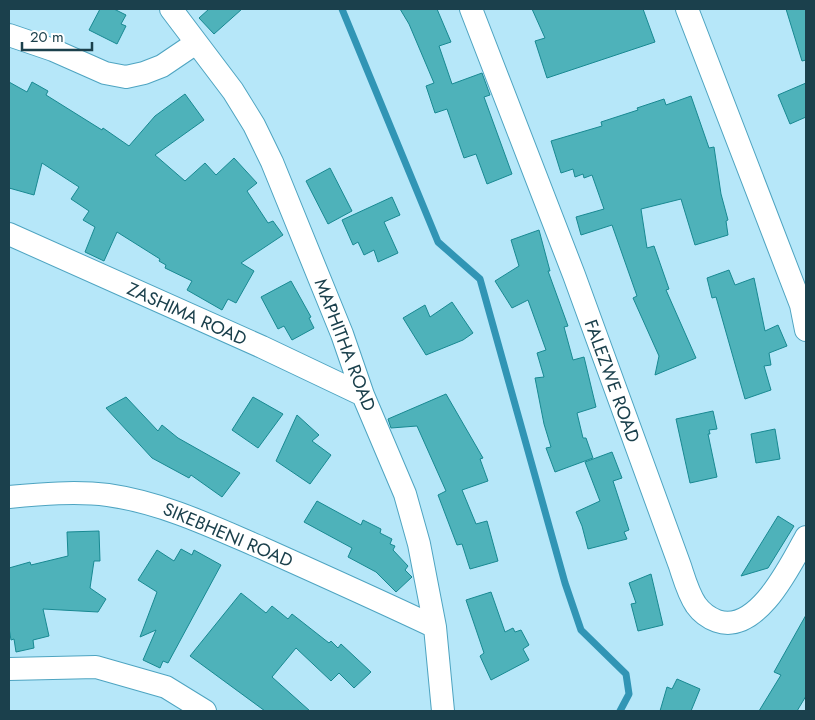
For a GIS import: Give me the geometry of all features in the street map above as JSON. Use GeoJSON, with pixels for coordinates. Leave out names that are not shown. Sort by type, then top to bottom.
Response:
{"type":"FeatureCollection","features":[{"type":"Feature","properties":{"kind":"street","name":"MAPHITHA ROAD"},"geometry":{"type":"LineString","coordinates":[[171,9],[233,92],[254,125],[272,162],[342,334],[364,396],[404,494],[419,544],[435,627],[443,711]]}},
{"type":"Feature","properties":{"kind":"street","name":"FALEZWE ROAD"},"geometry":{"type":"LineString","coordinates":[[471,9],[574,275],[682,573],[697,606],[705,614],[726,624],[735,623],[746,618],[766,601],[806,537]]}},
{"type":"Feature","properties":{"kind":"street"},"geometry":{"type":"LineString","coordinates":[[687,9],[803,305],[806,330]]}},
{"type":"Feature","properties":{"kind":"street"},"geometry":{"type":"LineString","coordinates":[[9,34],[53,50],[105,73],[126,77],[162,66],[196,43]]}},
{"type":"Feature","properties":{"kind":"street","name":"ZASHIMA ROAD"},"geometry":{"type":"LineString","coordinates":[[9,234],[253,343],[364,396]]}},
{"type":"Feature","properties":{"kind":"street","name":"SIKEBHENI ROAD"},"geometry":{"type":"LineString","coordinates":[[9,497],[64,494],[106,495],[154,504],[208,524],[358,590],[435,627]]}},
{"type":"Feature","properties":{"kind":"street"},"geometry":{"type":"LineString","coordinates":[[9,669],[96,667],[166,687],[205,711]]}},
{"type":"Feature","properties":{"kind":"building"},"geometry":{"type":"Polygon","coordinates":[[[100,9],[114,9],[126,15],[121,24],[126,26],[117,44],[89,30],[100,9]]]}},
{"type":"Feature","properties":{"kind":"building"},"geometry":{"type":"Polygon","coordinates":[[[209,9],[242,9],[214,34],[199,18],[209,9]]]}},
{"type":"Feature","properties":{"kind":"building"},"geometry":{"type":"Polygon","coordinates":[[[400,9],[437,9],[451,42],[439,46],[452,84],[482,73],[490,95],[484,97],[512,174],[487,184],[476,154],[464,158],[447,109],[435,113],[426,86],[434,83],[409,24],[400,9]]]}},
{"type":"Feature","properties":{"kind":"building"},"geometry":{"type":"Polygon","coordinates":[[[532,9],[643,9],[655,42],[547,78],[535,41],[545,38],[532,9]]]}},
{"type":"Feature","properties":{"kind":"building"},"geometry":{"type":"Polygon","coordinates":[[[786,9],[806,9],[806,60],[802,61],[786,9]]]}},
{"type":"Feature","properties":{"kind":"building"},"geometry":{"type":"Polygon","coordinates":[[[9,82],[27,92],[32,82],[48,91],[46,95],[102,130],[103,128],[129,146],[155,116],[185,94],[204,120],[155,155],[185,181],[205,163],[216,175],[234,158],[257,183],[247,191],[268,223],[273,221],[283,235],[241,263],[254,271],[236,303],[228,299],[222,310],[187,290],[192,281],[165,268],[166,265],[159,261],[160,259],[117,232],[104,261],[85,252],[95,227],[83,220],[89,211],[71,199],[79,187],[42,163],[34,195],[9,188],[9,82]]]}},
{"type":"Feature","properties":{"kind":"building"},"geometry":{"type":"Polygon","coordinates":[[[806,83],[806,117],[790,124],[778,95],[806,83]]]}},
{"type":"Feature","properties":{"kind":"building"},"geometry":{"type":"Polygon","coordinates":[[[691,96],[709,148],[714,147],[721,194],[728,220],[726,221],[728,235],[695,245],[681,199],[641,209],[647,248],[654,246],[669,289],[666,290],[696,358],[655,375],[659,356],[633,298],[637,296],[612,225],[581,235],[576,217],[604,209],[592,175],[584,178],[583,174],[575,177],[573,169],[561,173],[551,141],[602,126],[601,122],[664,99],[666,105],[691,96]]]}},
{"type":"Feature","properties":{"kind":"building"},"geometry":{"type":"Polygon","coordinates":[[[330,168],[352,211],[328,224],[306,181],[330,168]]]}},
{"type":"Feature","properties":{"kind":"building"},"geometry":{"type":"Polygon","coordinates":[[[392,197],[400,215],[384,222],[398,253],[378,262],[374,250],[364,255],[358,242],[353,245],[342,220],[392,197]]]}},
{"type":"Feature","properties":{"kind":"building"},"geometry":{"type":"Polygon","coordinates":[[[539,230],[550,271],[548,271],[568,326],[564,327],[573,360],[584,357],[596,407],[577,413],[583,438],[586,438],[593,458],[555,472],[546,448],[551,447],[544,424],[535,378],[544,377],[537,353],[546,350],[528,300],[512,308],[495,281],[519,266],[511,240],[539,230]]]}},
{"type":"Feature","properties":{"kind":"building"},"geometry":{"type":"Polygon","coordinates":[[[729,270],[735,285],[754,278],[765,331],[778,325],[787,346],[769,353],[771,365],[764,366],[771,390],[745,399],[716,297],[712,298],[707,278],[729,270]]]}},
{"type":"Feature","properties":{"kind":"building"},"geometry":{"type":"Polygon","coordinates":[[[291,281],[311,317],[309,318],[314,328],[292,340],[284,326],[278,329],[261,297],[291,281]]]}},
{"type":"Feature","properties":{"kind":"building"},"geometry":{"type":"Polygon","coordinates":[[[452,302],[473,333],[463,340],[426,355],[403,318],[425,305],[430,317],[452,302]]]}},
{"type":"Feature","properties":{"kind":"building"},"geometry":{"type":"Polygon","coordinates":[[[446,394],[483,458],[480,459],[488,481],[462,490],[476,524],[487,521],[498,561],[470,569],[462,544],[457,545],[438,495],[446,491],[417,426],[391,428],[388,419],[446,394]]]}},
{"type":"Feature","properties":{"kind":"building"},"geometry":{"type":"Polygon","coordinates":[[[126,397],[158,431],[162,425],[178,438],[240,473],[222,497],[191,475],[189,478],[152,458],[106,408],[126,397]]]}},
{"type":"Feature","properties":{"kind":"building"},"geometry":{"type":"Polygon","coordinates":[[[253,397],[283,414],[258,448],[232,430],[253,397]]]}},
{"type":"Feature","properties":{"kind":"building"},"geometry":{"type":"Polygon","coordinates":[[[713,411],[717,429],[709,430],[710,434],[708,434],[717,477],[690,483],[676,419],[713,411]]]}},
{"type":"Feature","properties":{"kind":"building"},"geometry":{"type":"Polygon","coordinates":[[[297,415],[319,435],[312,441],[331,455],[310,484],[276,461],[297,415]]]}},
{"type":"Feature","properties":{"kind":"building"},"geometry":{"type":"Polygon","coordinates":[[[775,429],[780,459],[756,463],[751,434],[775,429]]]}},
{"type":"Feature","properties":{"kind":"building"},"geometry":{"type":"Polygon","coordinates":[[[612,452],[622,478],[613,481],[629,530],[624,532],[627,539],[588,549],[576,512],[600,501],[585,462],[612,452]]]}},
{"type":"Feature","properties":{"kind":"building"},"geometry":{"type":"Polygon","coordinates":[[[317,501],[361,525],[363,520],[381,529],[380,533],[392,539],[390,544],[395,546],[393,550],[408,566],[405,570],[412,577],[396,592],[376,572],[348,557],[352,548],[304,522],[317,501]]]}},
{"type":"Feature","properties":{"kind":"building"},"geometry":{"type":"Polygon","coordinates":[[[778,516],[794,526],[768,568],[741,576],[778,516]]]}},
{"type":"Feature","properties":{"kind":"building"},"geometry":{"type":"Polygon","coordinates":[[[99,531],[100,561],[94,561],[90,588],[106,599],[98,612],[43,609],[49,636],[33,640],[34,648],[16,652],[14,639],[11,640],[9,628],[9,568],[30,562],[31,565],[68,556],[67,532],[99,531]]]}},
{"type":"Feature","properties":{"kind":"building"},"geometry":{"type":"Polygon","coordinates":[[[181,549],[192,555],[194,550],[221,565],[168,663],[163,661],[160,668],[143,660],[156,630],[140,637],[157,592],[138,580],[157,550],[174,561],[181,549]]]}},
{"type":"Feature","properties":{"kind":"building"},"geometry":{"type":"Polygon","coordinates":[[[651,574],[663,625],[638,631],[631,604],[636,603],[629,583],[651,574]]]}},
{"type":"Feature","properties":{"kind":"building"},"geometry":{"type":"Polygon","coordinates":[[[491,592],[505,632],[513,628],[515,632],[521,630],[529,645],[523,649],[529,660],[491,680],[480,656],[484,653],[466,600],[491,592]]]}},
{"type":"Feature","properties":{"kind":"building"},"geometry":{"type":"Polygon","coordinates":[[[241,593],[266,613],[272,606],[288,619],[292,614],[329,643],[331,641],[338,648],[341,644],[371,672],[354,688],[339,673],[331,681],[296,648],[272,677],[310,711],[265,711],[190,656],[241,593]]]}},
{"type":"Feature","properties":{"kind":"building"},"geometry":{"type":"Polygon","coordinates":[[[806,615],[806,696],[797,711],[759,711],[781,675],[774,672],[806,615]]]}},
{"type":"Feature","properties":{"kind":"building"},"geometry":{"type":"Polygon","coordinates":[[[677,679],[700,689],[691,711],[660,711],[667,687],[672,689],[677,679]]]}},
{"type":"Feature","properties":{"kind":"waterway"},"geometry":{"type":"LineString","coordinates":[[342,9],[438,242],[480,279],[565,583],[581,630],[626,674],[629,694],[620,711]]}}]}
